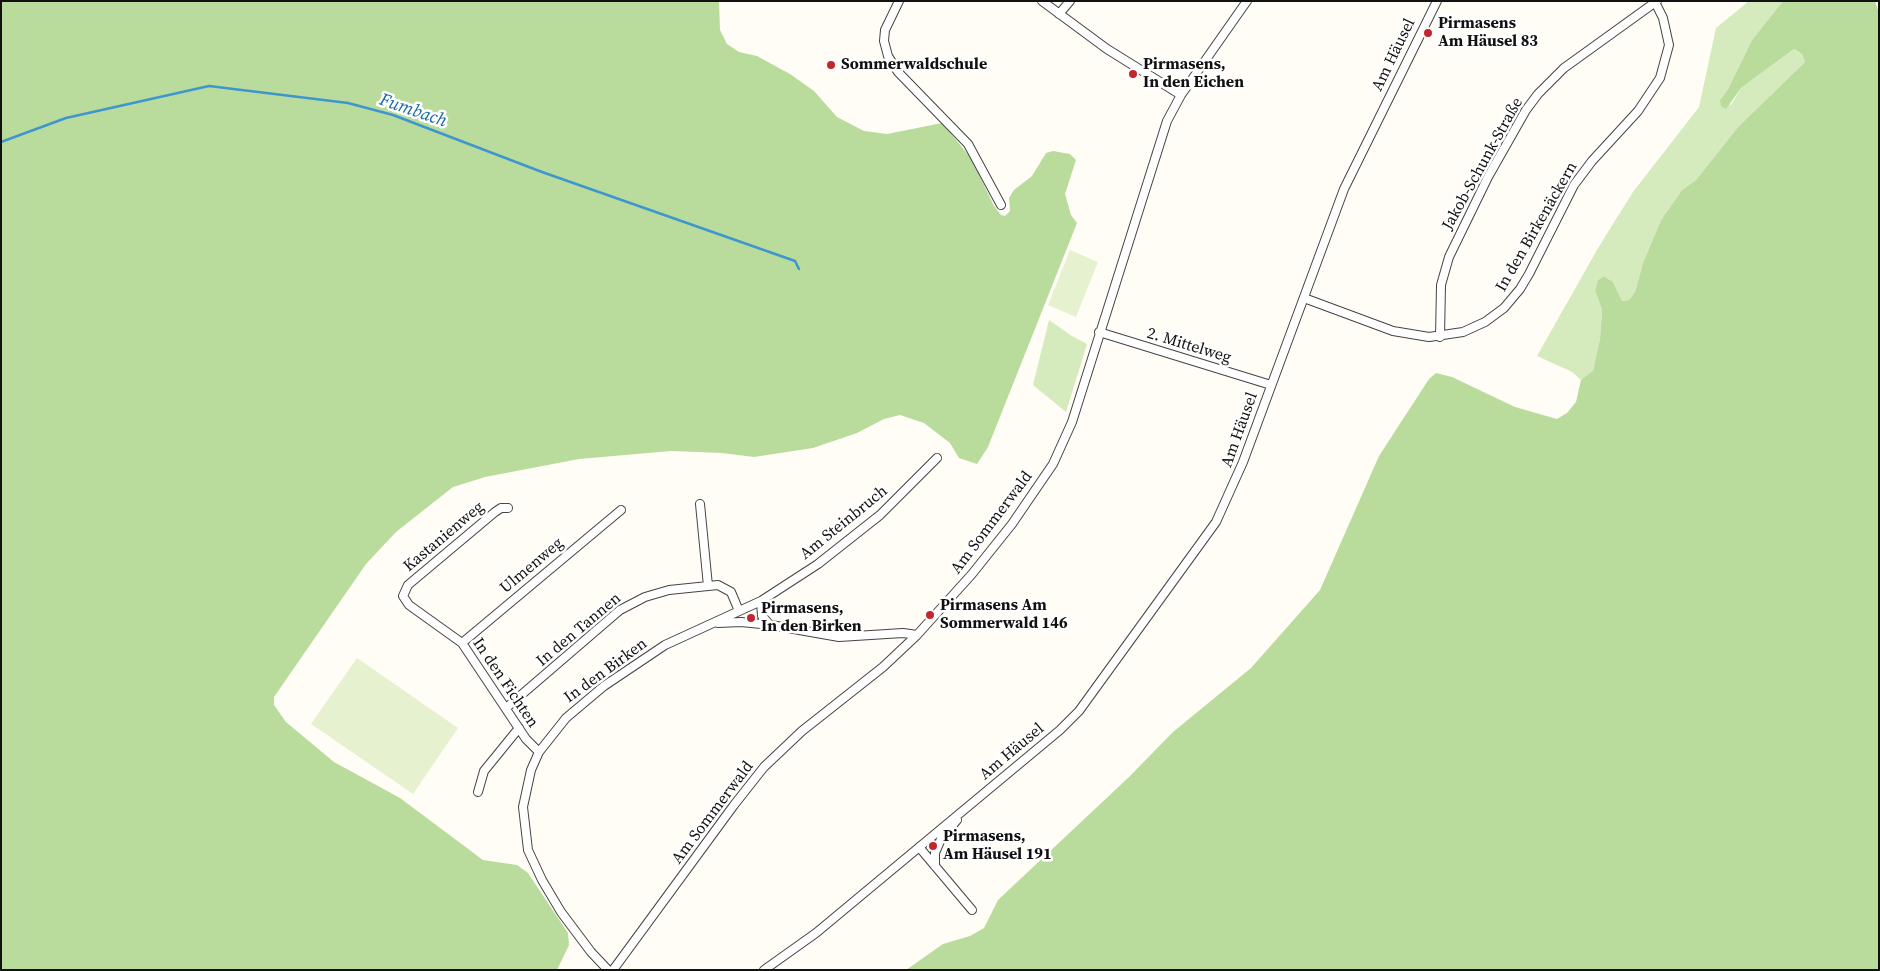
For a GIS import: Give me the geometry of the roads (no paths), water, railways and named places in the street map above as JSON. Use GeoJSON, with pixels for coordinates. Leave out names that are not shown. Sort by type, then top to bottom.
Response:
{"type":"FeatureCollection","features":[{"type":"Feature","properties":{"kind":"street"},"geometry":{"type":"LineString","coordinates":[[899,1],[885,30],[884,41],[888,56],[898,72],[968,144],[1001,205]]}},
{"type":"Feature","properties":{"kind":"street"},"geometry":{"type":"LineString","coordinates":[[1042,1],[1107,49],[1180,95]]}},
{"type":"Feature","properties":{"kind":"street"},"geometry":{"type":"LineString","coordinates":[[1059,14],[1070,1]]}},
{"type":"Feature","properties":{"kind":"street","name":"Am Sommerwald"},"geometry":{"type":"LineString","coordinates":[[613,970],[734,804],[764,767],[802,731],[883,667],[917,635],[994,546],[1053,464],[1070,430],[1161,137],[1180,95],[1247,1]]}},
{"type":"Feature","properties":{"kind":"street","name":"Am Häusel"},"geometry":{"type":"LineString","coordinates":[[764,970],[816,933],[1080,711],[1204,538],[1223,510],[1230,495],[1351,173],[1437,1]]}},
{"type":"Feature","properties":{"kind":"street","name":"In den Birkenäckern"},"geometry":{"type":"LineString","coordinates":[[1304,298],[1393,331],[1418,336],[1440,337],[1475,327],[1494,316],[1512,300],[1529,274],[1574,185],[1592,161],[1648,97],[1660,78],[1668,45],[1663,18],[1656,2]]}},
{"type":"Feature","properties":{"kind":"street","name":"Jakob-Schunk-Straße"},"geometry":{"type":"LineString","coordinates":[[1440,337],[1440,292],[1449,258],[1488,177],[1526,110],[1538,94],[1564,68],[1656,2]]}},
{"type":"Feature","properties":{"kind":"street","name":"2. Mittelweg"},"geometry":{"type":"LineString","coordinates":[[1099,332],[1271,385]]}},
{"type":"Feature","properties":{"kind":"street","name":"Am Steinbruch"},"geometry":{"type":"LineString","coordinates":[[711,623],[760,601],[818,564],[860,532],[900,496],[937,458]]}},
{"type":"Feature","properties":{"kind":"street"},"geometry":{"type":"LineString","coordinates":[[700,504],[708,586]]}},
{"type":"Feature","properties":{"kind":"street","name":"Kastanienweg"},"geometry":{"type":"LineString","coordinates":[[403,593],[408,585],[498,510],[508,508]]}},
{"type":"Feature","properties":{"kind":"street","name":"Ulmenweg"},"geometry":{"type":"LineString","coordinates":[[462,643],[621,510]]}},
{"type":"Feature","properties":{"kind":"street","name":"In den Tannen"},"geometry":{"type":"LineString","coordinates":[[506,708],[620,610],[634,602],[669,590],[718,585],[728,589],[739,611]]}},
{"type":"Feature","properties":{"kind":"street","name":"In den Fichten"},"geometry":{"type":"LineString","coordinates":[[403,593],[404,599],[409,605],[462,643],[519,728],[539,752]]}},
{"type":"Feature","properties":{"kind":"street"},"geometry":{"type":"LineString","coordinates":[[760,601],[762,616],[770,625]]}},
{"type":"Feature","properties":{"kind":"street","name":"In den Birken"},"geometry":{"type":"LineString","coordinates":[[608,970],[591,952],[561,912],[538,872],[528,850],[523,807],[531,770],[539,752],[566,718],[604,686],[648,655],[711,623],[741,622],[770,625],[839,637],[903,633],[917,635]]}},
{"type":"Feature","properties":{"kind":"street"},"geometry":{"type":"LineString","coordinates":[[478,792],[484,771],[519,728]]}},
{"type":"Feature","properties":{"kind":"street","name":"Am Häusel"},"geometry":{"type":"LineString","coordinates":[[935,866],[935,853],[941,839],[970,805]]}},
{"type":"Feature","properties":{"kind":"street"},"geometry":{"type":"LineString","coordinates":[[919,847],[972,910]]}},
{"type":"Feature","properties":{"kind":"waterway","name":"Fumbach"},"geometry":{"type":"LineString","coordinates":[[1,142],[66,118],[209,86],[348,103],[393,115],[542,172],[795,261],[799,269]]}},
{"type":"Feature","properties":{"kind":"place","name":"Pirmasens Am Häusel 83"},"geometry":{"type":"Point","coordinates":[1428,33]}},
{"type":"Feature","properties":{"kind":"place","name":"Sommerwaldschule"},"geometry":{"type":"Point","coordinates":[831,65]}},
{"type":"Feature","properties":{"kind":"place","name":"Pirmasens, In den Eichen"},"geometry":{"type":"Point","coordinates":[1133,74]}},
{"type":"Feature","properties":{"kind":"place","name":"Pirmasens Am Sommerwald 146"},"geometry":{"type":"Point","coordinates":[930,615]}},
{"type":"Feature","properties":{"kind":"place","name":"Pirmasens, In den Birken"},"geometry":{"type":"Point","coordinates":[751,618]}},
{"type":"Feature","properties":{"kind":"place","name":"Pirmasens, Am Häusel 191"},"geometry":{"type":"Point","coordinates":[933,846]}}]}
